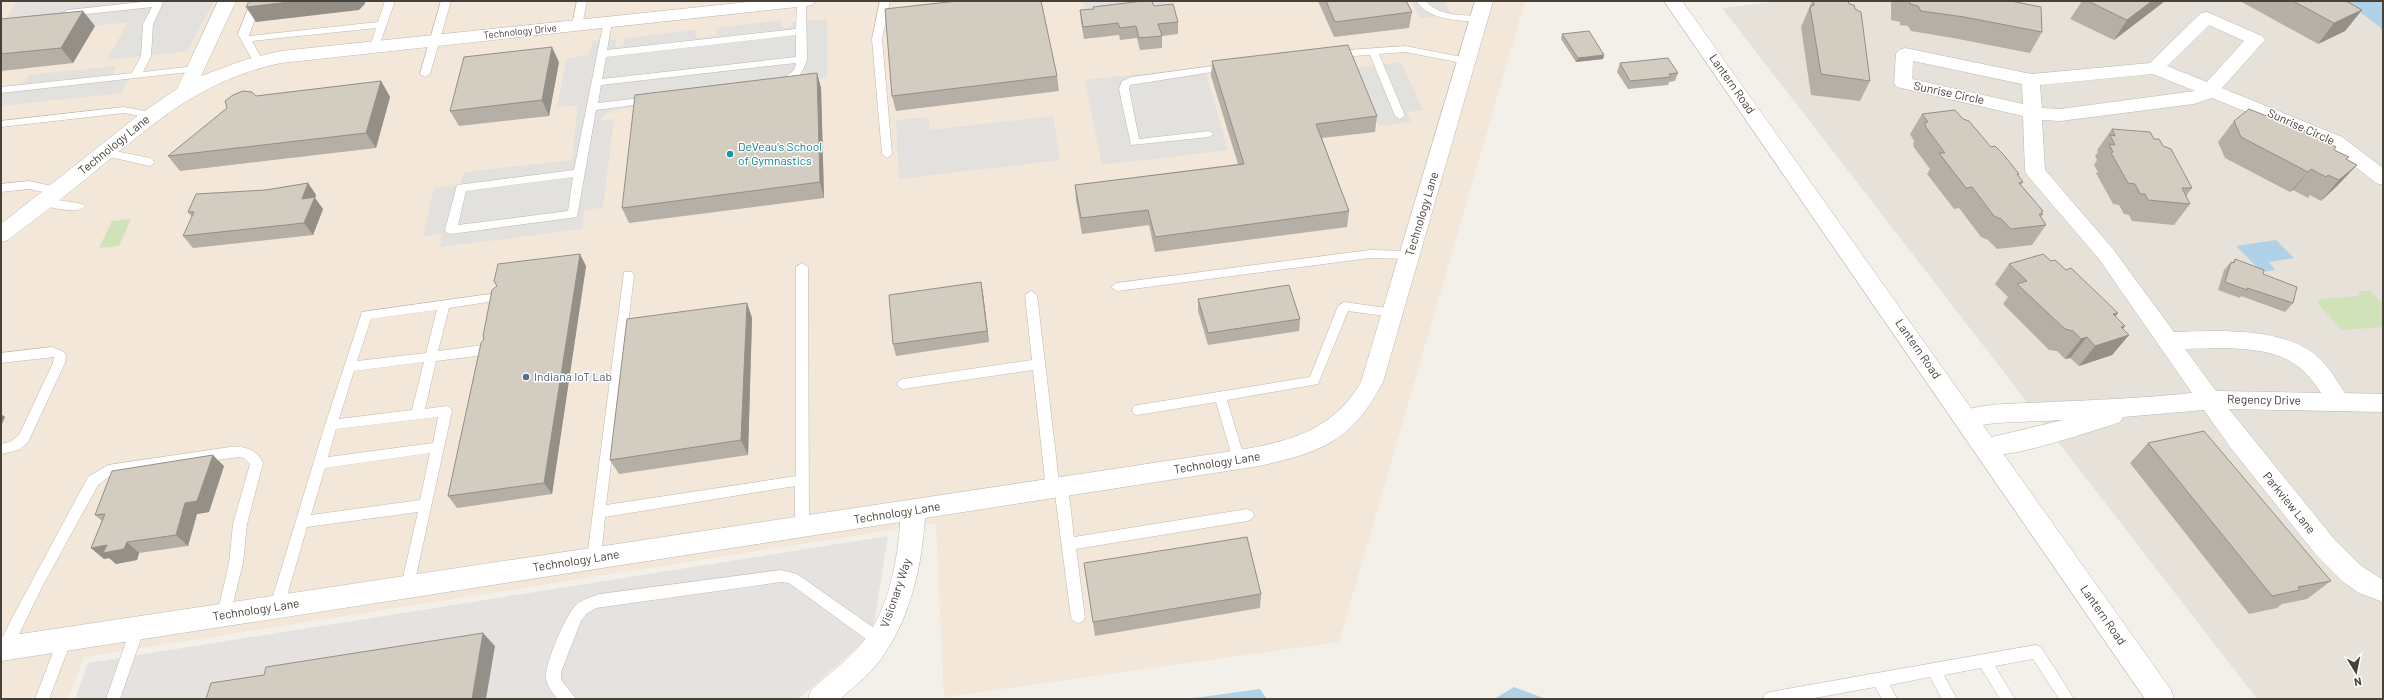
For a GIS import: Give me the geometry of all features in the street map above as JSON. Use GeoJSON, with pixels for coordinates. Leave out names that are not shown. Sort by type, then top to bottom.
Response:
{"type":"FeatureCollection","features":[{"type":"Feature","properties":{"kind":"street"},"geometry":{"type":"LineString","coordinates":[[185,91],[227,1]]}},
{"type":"Feature","properties":{"kind":"street","name":"Technology Drive"},"geometry":{"type":"LineString","coordinates":[[236,68],[258,61],[375,46],[577,26],[751,4],[806,1]]}},
{"type":"Feature","properties":{"kind":"street","name":"Lantern Road"},"geometry":{"type":"LineString","coordinates":[[1673,1],[1967,418],[2161,699]]}},
{"type":"Feature","properties":{"kind":"street","name":"Technology Lane"},"geometry":{"type":"LineString","coordinates":[[3,648],[1240,460],[1281,452],[1309,444],[1334,430],[1349,417],[1359,406],[1368,391],[1393,312],[1482,10]]}},
{"type":"Feature","properties":{"kind":"street","name":"Sunrise Circle"},"geometry":{"type":"LineString","coordinates":[[2155,68],[2207,18],[2256,40],[2228,68],[2210,90],[2194,98],[2060,115],[2032,112],[1903,83],[1905,54],[2031,80],[2155,68],[2210,90],[2335,141],[2383,178]]}},
{"type":"Feature","properties":{"kind":"street","name":"Technology Lane"},"geometry":{"type":"LineString","coordinates":[[1,235],[105,153],[150,115],[185,91],[236,68]]}},
{"type":"Feature","properties":{"kind":"street"},"geometry":{"type":"LineString","coordinates":[[2031,80],[2035,171],[2106,254],[2210,400]]}},
{"type":"Feature","properties":{"kind":"street"},"geometry":{"type":"LineString","coordinates":[[2168,341],[2224,339],[2276,346],[2293,351],[2314,366],[2338,401]]}},
{"type":"Feature","properties":{"kind":"street","name":"Regency Drive"},"geometry":{"type":"LineString","coordinates":[[1967,418],[2003,414],[2145,407],[2210,400],[2338,401],[2383,403]]}},
{"type":"Feature","properties":{"kind":"street","name":"Parkview Lane"},"geometry":{"type":"LineString","coordinates":[[2210,400],[2238,440],[2326,548],[2351,574],[2368,585],[2383,591]]}},
{"type":"Feature","properties":{"kind":"street","name":"Regency Drive"},"geometry":{"type":"LineString","coordinates":[[1987,447],[2016,442],[2145,407]]}},
{"type":"Feature","properties":{"kind":"street","name":"Visionary Way"},"geometry":{"type":"LineString","coordinates":[[821,699],[875,646],[887,625],[909,557],[913,510]]}},
{"type":"Feature","properties":{"kind":"lane"},"geometry":{"type":"LineString","coordinates":[[256,1],[243,34],[258,61]]}},
{"type":"Feature","properties":{"kind":"lane"},"geometry":{"type":"LineString","coordinates":[[375,46],[390,1]]}},
{"type":"Feature","properties":{"kind":"lane"},"geometry":{"type":"LineString","coordinates":[[426,74],[446,1]]}},
{"type":"Feature","properties":{"kind":"lane"},"geometry":{"type":"LineString","coordinates":[[577,26],[582,1]]}},
{"type":"Feature","properties":{"kind":"lane"},"geometry":{"type":"LineString","coordinates":[[885,1],[877,40],[887,154]]}},
{"type":"Feature","properties":{"kind":"lane"},"geometry":{"type":"LineString","coordinates":[[1421,1],[1433,12],[1440,14],[1482,10]]}},
{"type":"Feature","properties":{"kind":"lane"},"geometry":{"type":"LineString","coordinates":[[770,85],[790,80],[801,63],[801,2]]}},
{"type":"Feature","properties":{"kind":"lane"},"geometry":{"type":"LineString","coordinates":[[59,14],[158,3],[148,24],[146,56],[136,75]]}},
{"type":"Feature","properties":{"kind":"lane"},"geometry":{"type":"LineString","coordinates":[[579,173],[461,188],[451,230],[574,214],[579,173],[607,22]]}},
{"type":"Feature","properties":{"kind":"lane"},"geometry":{"type":"LineString","coordinates":[[246,39],[382,25]]}},
{"type":"Feature","properties":{"kind":"lane"},"geometry":{"type":"LineString","coordinates":[[602,54],[802,31]]}},
{"type":"Feature","properties":{"kind":"lane"},"geometry":{"type":"LineString","coordinates":[[1324,56],[1373,50],[1405,49],[1467,61]]}},
{"type":"Feature","properties":{"kind":"lane"},"geometry":{"type":"LineString","coordinates":[[1373,50],[1400,116]]}},
{"type":"Feature","properties":{"kind":"lane"},"geometry":{"type":"LineString","coordinates":[[595,83],[801,63]]}},
{"type":"Feature","properties":{"kind":"lane"},"geometry":{"type":"LineString","coordinates":[[1209,134],[1135,143],[1124,89],[1126,83],[1141,78],[1240,66]]}},
{"type":"Feature","properties":{"kind":"lane"},"geometry":{"type":"LineString","coordinates":[[1,90],[195,69]]}},
{"type":"Feature","properties":{"kind":"lane"},"geometry":{"type":"LineString","coordinates":[[591,107],[664,98]]}},
{"type":"Feature","properties":{"kind":"lane"},"geometry":{"type":"LineString","coordinates":[[1,124],[124,110],[150,115]]}},
{"type":"Feature","properties":{"kind":"lane"},"geometry":{"type":"LineString","coordinates":[[105,153],[150,162]]}},
{"type":"Feature","properties":{"kind":"lane"},"geometry":{"type":"LineString","coordinates":[[1,188],[29,185],[50,196],[64,206],[80,206]]}},
{"type":"Feature","properties":{"kind":"lane"},"geometry":{"type":"LineString","coordinates":[[1117,287],[1370,254],[1410,255]]}},
{"type":"Feature","properties":{"kind":"lane"},"geometry":{"type":"LineString","coordinates":[[802,267],[802,527]]}},
{"type":"Feature","properties":{"kind":"lane"},"geometry":{"type":"LineString","coordinates":[[594,558],[628,275]]}},
{"type":"Feature","properties":{"kind":"lane"},"geometry":{"type":"LineString","coordinates":[[1031,295],[1039,364],[1057,488],[1069,544],[1078,617]]}},
{"type":"Feature","properties":{"kind":"lane"},"geometry":{"type":"LineString","coordinates":[[277,606],[303,522],[330,425],[366,314],[497,297]]}},
{"type":"Feature","properties":{"kind":"lane"},"geometry":{"type":"LineString","coordinates":[[417,414],[444,304]]}},
{"type":"Feature","properties":{"kind":"lane"},"geometry":{"type":"LineString","coordinates":[[1138,410],[1314,381],[1344,306],[1393,312]]}},
{"type":"Feature","properties":{"kind":"lane"},"geometry":{"type":"LineString","coordinates":[[349,367],[484,350]]}},
{"type":"Feature","properties":{"kind":"lane"},"geometry":{"type":"LineString","coordinates":[[1,358],[52,352],[60,354],[59,363],[24,438],[14,446],[1,449]]}},
{"type":"Feature","properties":{"kind":"lane"},"geometry":{"type":"LineString","coordinates":[[903,384],[1039,364]]}},
{"type":"Feature","properties":{"kind":"lane"},"geometry":{"type":"LineString","coordinates":[[1220,396],[1240,460]]}},
{"type":"Feature","properties":{"kind":"lane"},"geometry":{"type":"LineString","coordinates":[[330,425],[446,411],[408,586]]}},
{"type":"Feature","properties":{"kind":"lane"},"geometry":{"type":"LineString","coordinates":[[320,463],[438,447]]}},
{"type":"Feature","properties":{"kind":"lane"},"geometry":{"type":"LineString","coordinates":[[3,648],[28,599],[93,481],[99,476],[108,470],[245,451],[253,456],[257,463],[240,524],[236,563],[224,615]]}},
{"type":"Feature","properties":{"kind":"lane"},"geometry":{"type":"LineString","coordinates":[[599,512],[802,480]]}},
{"type":"Feature","properties":{"kind":"lane"},"geometry":{"type":"LineString","coordinates":[[303,522],[426,505]]}},
{"type":"Feature","properties":{"kind":"lane"},"geometry":{"type":"LineString","coordinates":[[1069,544],[1248,515]]}},
{"type":"Feature","properties":{"kind":"lane"},"geometry":{"type":"LineString","coordinates":[[569,699],[555,686],[553,676],[554,665],[578,612],[586,605],[600,600],[781,576],[792,578],[879,640]]}},
{"type":"Feature","properties":{"kind":"lane"},"geometry":{"type":"LineString","coordinates":[[112,699],[138,628]]}},
{"type":"Feature","properties":{"kind":"lane"},"geometry":{"type":"LineString","coordinates":[[42,699],[65,639]]}},
{"type":"Feature","properties":{"kind":"lane"},"geometry":{"type":"LineString","coordinates":[[1770,699],[2036,652],[2066,699]]}},
{"type":"Feature","properties":{"kind":"lane"},"geometry":{"type":"LineString","coordinates":[[1984,661],[2008,699]]}},
{"type":"Feature","properties":{"kind":"lane"},"geometry":{"type":"LineString","coordinates":[[1934,671],[1950,699]]}},
{"type":"Feature","properties":{"kind":"lane"},"geometry":{"type":"LineString","coordinates":[[1880,680],[1890,699]]}},
{"type":"Feature","properties":{"kind":"shaded area"},"geometry":{"type":"Polygon","coordinates":[[[1,1],[1525,1],[1339,642],[944,697],[936,523],[84,657],[68,699],[1,699],[1,1]]]}},
{"type":"Feature","properties":{"kind":"shaded area"},"geometry":{"type":"Polygon","coordinates":[[[17,1],[214,1],[187,51],[107,60],[128,22],[95,26],[1,28],[17,1]]]}},
{"type":"Feature","properties":{"kind":"shaded area"},"geometry":{"type":"Polygon","coordinates":[[[1083,1],[1165,1],[1167,7],[1086,16],[1083,1]]]}},
{"type":"Feature","properties":{"kind":"shaded area"},"geometry":{"type":"Polygon","coordinates":[[[1412,1],[1444,1],[1452,15],[1420,18],[1412,1]]]}},
{"type":"Feature","properties":{"kind":"shaded area"},"geometry":{"type":"Polygon","coordinates":[[[1780,1],[2383,1],[2383,699],[2257,699],[1722,8],[1780,1]]]}},
{"type":"Feature","properties":{"kind":"shaded area"},"geometry":{"type":"Polygon","coordinates":[[[827,19],[827,78],[800,81],[777,90],[618,109],[605,114],[599,121],[614,119],[603,207],[584,211],[582,229],[440,247],[442,234],[423,236],[434,188],[460,185],[464,172],[572,160],[578,105],[557,107],[566,59],[588,55],[593,41],[617,39],[615,46],[617,47],[624,45],[625,38],[696,30],[696,37],[699,38],[716,35],[717,28],[781,20],[782,27],[785,28],[792,26],[792,22],[827,19]]]}},
{"type":"Feature","properties":{"kind":"shaded area"},"geometry":{"type":"Polygon","coordinates":[[[1401,62],[1423,110],[1407,112],[1411,122],[1378,126],[1353,68],[1401,62]]]}},
{"type":"Feature","properties":{"kind":"shaded area"},"geometry":{"type":"Polygon","coordinates":[[[116,66],[113,74],[131,74],[122,93],[1,106],[1,87],[24,83],[29,75],[116,66]]]}},
{"type":"Feature","properties":{"kind":"shaded area"},"geometry":{"type":"Polygon","coordinates":[[[1204,67],[1228,150],[1102,165],[1085,80],[1204,67]]]}},
{"type":"Feature","properties":{"kind":"shaded area"},"geometry":{"type":"Polygon","coordinates":[[[1053,116],[1060,160],[899,179],[896,120],[928,117],[930,130],[1053,116]]]}},
{"type":"Feature","properties":{"kind":"shaded area"},"geometry":{"type":"Polygon","coordinates":[[[888,536],[872,635],[798,699],[75,699],[88,663],[888,536]]]}},
{"type":"Feature","properties":{"kind":"green space"},"geometry":{"type":"Polygon","coordinates":[[[131,219],[119,246],[99,248],[112,221],[131,219]]]}},
{"type":"Feature","properties":{"kind":"green space"},"geometry":{"type":"Polygon","coordinates":[[[2359,291],[2370,291],[2383,303],[2383,327],[2342,330],[2317,303],[2320,299],[2359,296],[2359,291]]]}},
{"type":"Feature","properties":{"kind":"water"},"geometry":{"type":"Polygon","coordinates":[[[2345,1],[2383,1],[2383,32],[2380,27],[2345,1]]]}},
{"type":"Feature","properties":{"kind":"water"},"geometry":{"type":"Polygon","coordinates":[[[2276,240],[2294,258],[2269,262],[2275,270],[2262,272],[2236,246],[2276,240]]]}},
{"type":"Feature","properties":{"kind":"water"},"geometry":{"type":"Polygon","coordinates":[[[1514,687],[1546,699],[1494,699],[1514,687]]]}},
{"type":"Feature","properties":{"kind":"water"},"geometry":{"type":"Polygon","coordinates":[[[1260,689],[1267,699],[1187,699],[1260,689]]]}},
{"type":"Feature","properties":{"kind":"building"},"geometry":{"type":"Polygon","coordinates":[[[249,1],[297,1],[246,7],[249,1]]]}},
{"type":"Feature","properties":{"kind":"building"},"geometry":{"type":"Polygon","coordinates":[[[957,1],[1041,1],[1057,76],[892,96],[885,9],[957,1]]]}},
{"type":"Feature","properties":{"kind":"building"},"geometry":{"type":"Polygon","coordinates":[[[1152,1],[1154,6],[1173,4],[1178,22],[1158,24],[1162,36],[1139,38],[1136,26],[1120,28],[1118,23],[1083,27],[1080,10],[1152,1]]]}},
{"type":"Feature","properties":{"kind":"building"},"geometry":{"type":"Polygon","coordinates":[[[1326,1],[1406,1],[1412,12],[1335,22],[1326,1]]]}},
{"type":"Feature","properties":{"kind":"building"},"geometry":{"type":"Polygon","coordinates":[[[1813,1],[1848,1],[1849,4],[1854,5],[1855,9],[1861,12],[1870,81],[1821,74],[1810,7],[1814,5],[1813,1]]]}},
{"type":"Feature","properties":{"kind":"building"},"geometry":{"type":"Polygon","coordinates":[[[1910,1],[2011,1],[2041,7],[2042,32],[1964,17],[1921,11],[1918,6],[1910,4],[1910,1]]]}},
{"type":"Feature","properties":{"kind":"building"},"geometry":{"type":"Polygon","coordinates":[[[2088,1],[2152,1],[2127,20],[2088,1]]]}},
{"type":"Feature","properties":{"kind":"building"},"geometry":{"type":"Polygon","coordinates":[[[2293,1],[2346,1],[2362,10],[2334,23],[2293,1]]]}},
{"type":"Feature","properties":{"kind":"building"},"geometry":{"type":"Polygon","coordinates":[[[83,11],[61,48],[1,54],[1,19],[83,11]]]}},
{"type":"Feature","properties":{"kind":"building"},"geometry":{"type":"Polygon","coordinates":[[[1589,31],[1604,55],[1578,58],[1562,34],[1589,31]]]}},
{"type":"Feature","properties":{"kind":"building"},"geometry":{"type":"Polygon","coordinates":[[[1348,45],[1377,116],[1316,124],[1349,211],[1155,237],[1148,210],[1081,218],[1075,185],[1244,164],[1212,61],[1348,45]]]}},
{"type":"Feature","properties":{"kind":"building"},"geometry":{"type":"Polygon","coordinates":[[[552,47],[542,100],[450,111],[464,57],[552,47]]]}},
{"type":"Feature","properties":{"kind":"building"},"geometry":{"type":"Polygon","coordinates":[[[1668,58],[1678,73],[1669,74],[1671,77],[1630,81],[1620,63],[1668,58]]]}},
{"type":"Feature","properties":{"kind":"building","name":"DeVeau's School of Gymnastics"},"geometry":{"type":"Polygon","coordinates":[[[817,73],[820,182],[622,208],[635,95],[817,73]]]}},
{"type":"Feature","properties":{"kind":"building"},"geometry":{"type":"Polygon","coordinates":[[[381,81],[366,133],[168,156],[227,108],[225,101],[233,95],[243,91],[252,92],[256,96],[381,81]]]}},
{"type":"Feature","properties":{"kind":"building"},"geometry":{"type":"Polygon","coordinates":[[[2249,109],[2274,119],[2277,117],[2336,147],[2334,150],[2349,157],[2346,159],[2357,165],[2339,180],[2328,175],[2326,177],[2311,169],[2308,172],[2241,137],[2234,121],[2249,109]]]}},
{"type":"Feature","properties":{"kind":"building"},"geometry":{"type":"Polygon","coordinates":[[[1955,110],[1963,119],[1969,121],[1991,147],[1995,146],[2003,154],[2019,174],[2017,174],[2023,182],[2019,183],[2043,211],[2041,212],[2043,214],[2039,214],[2046,225],[2011,229],[2001,219],[1994,216],[1972,187],[1966,188],[1939,153],[1945,153],[1925,126],[1926,125],[1924,123],[1928,122],[1922,114],[1955,110]]]}},
{"type":"Feature","properties":{"kind":"building"},"geometry":{"type":"Polygon","coordinates":[[[2112,129],[2150,132],[2154,139],[2159,139],[2163,146],[2171,149],[2192,188],[2182,188],[2190,204],[2148,200],[2145,194],[2140,194],[2135,184],[2128,183],[2111,153],[2113,152],[2109,144],[2115,145],[2110,135],[2115,136],[2112,129]]]}},
{"type":"Feature","properties":{"kind":"building"},"geometry":{"type":"Polygon","coordinates":[[[308,183],[302,199],[315,197],[304,223],[183,236],[194,212],[188,212],[196,194],[266,190],[308,183]]]}},
{"type":"Feature","properties":{"kind":"building"},"geometry":{"type":"Polygon","coordinates":[[[580,254],[544,483],[448,496],[481,343],[484,339],[483,336],[492,290],[497,286],[494,281],[498,264],[580,254]]]}},
{"type":"Feature","properties":{"kind":"building"},"geometry":{"type":"Polygon","coordinates":[[[2043,254],[2051,261],[2055,260],[2066,270],[2071,268],[2118,313],[2113,314],[2125,326],[2121,327],[2129,335],[2095,346],[2087,337],[2081,339],[2073,331],[2065,329],[2017,284],[2027,281],[2009,264],[2043,254]]]}},
{"type":"Feature","properties":{"kind":"building"},"geometry":{"type":"Polygon","coordinates":[[[2235,259],[2264,270],[2263,274],[2297,287],[2293,303],[2225,282],[2231,262],[2234,263],[2235,259]]]}},
{"type":"Feature","properties":{"kind":"building"},"geometry":{"type":"Polygon","coordinates":[[[981,282],[987,331],[893,344],[889,295],[981,282]]]}},
{"type":"Feature","properties":{"kind":"building"},"geometry":{"type":"Polygon","coordinates":[[[1289,285],[1300,319],[1208,333],[1198,299],[1289,285]]]}},
{"type":"Feature","properties":{"kind":"building"},"geometry":{"type":"Polygon","coordinates":[[[747,303],[741,440],[610,460],[627,319],[747,303]]]}},
{"type":"Feature","properties":{"kind":"building"},"geometry":{"type":"Polygon","coordinates":[[[2204,431],[2331,581],[2298,587],[2300,590],[2272,596],[2148,443],[2204,431]]]}},
{"type":"Feature","properties":{"kind":"building"},"geometry":{"type":"Polygon","coordinates":[[[213,455],[197,501],[185,503],[176,535],[127,542],[124,549],[103,553],[107,545],[91,548],[105,514],[95,515],[112,471],[213,455]]]}},
{"type":"Feature","properties":{"kind":"building"},"geometry":{"type":"Polygon","coordinates":[[[1247,537],[1261,594],[1093,622],[1084,563],[1247,537]]]}},
{"type":"Feature","properties":{"kind":"building"},"geometry":{"type":"Polygon","coordinates":[[[483,633],[472,699],[206,699],[211,683],[264,675],[266,667],[483,633]]]}},
{"type":"Feature","properties":{"kind":"place","name":"DeVeau's School of Gymnastics"},"geometry":{"type":"Point","coordinates":[730,154]}},
{"type":"Feature","properties":{"kind":"place","name":"Indiana IoT Lab"},"geometry":{"type":"Point","coordinates":[526,377]}}]}
